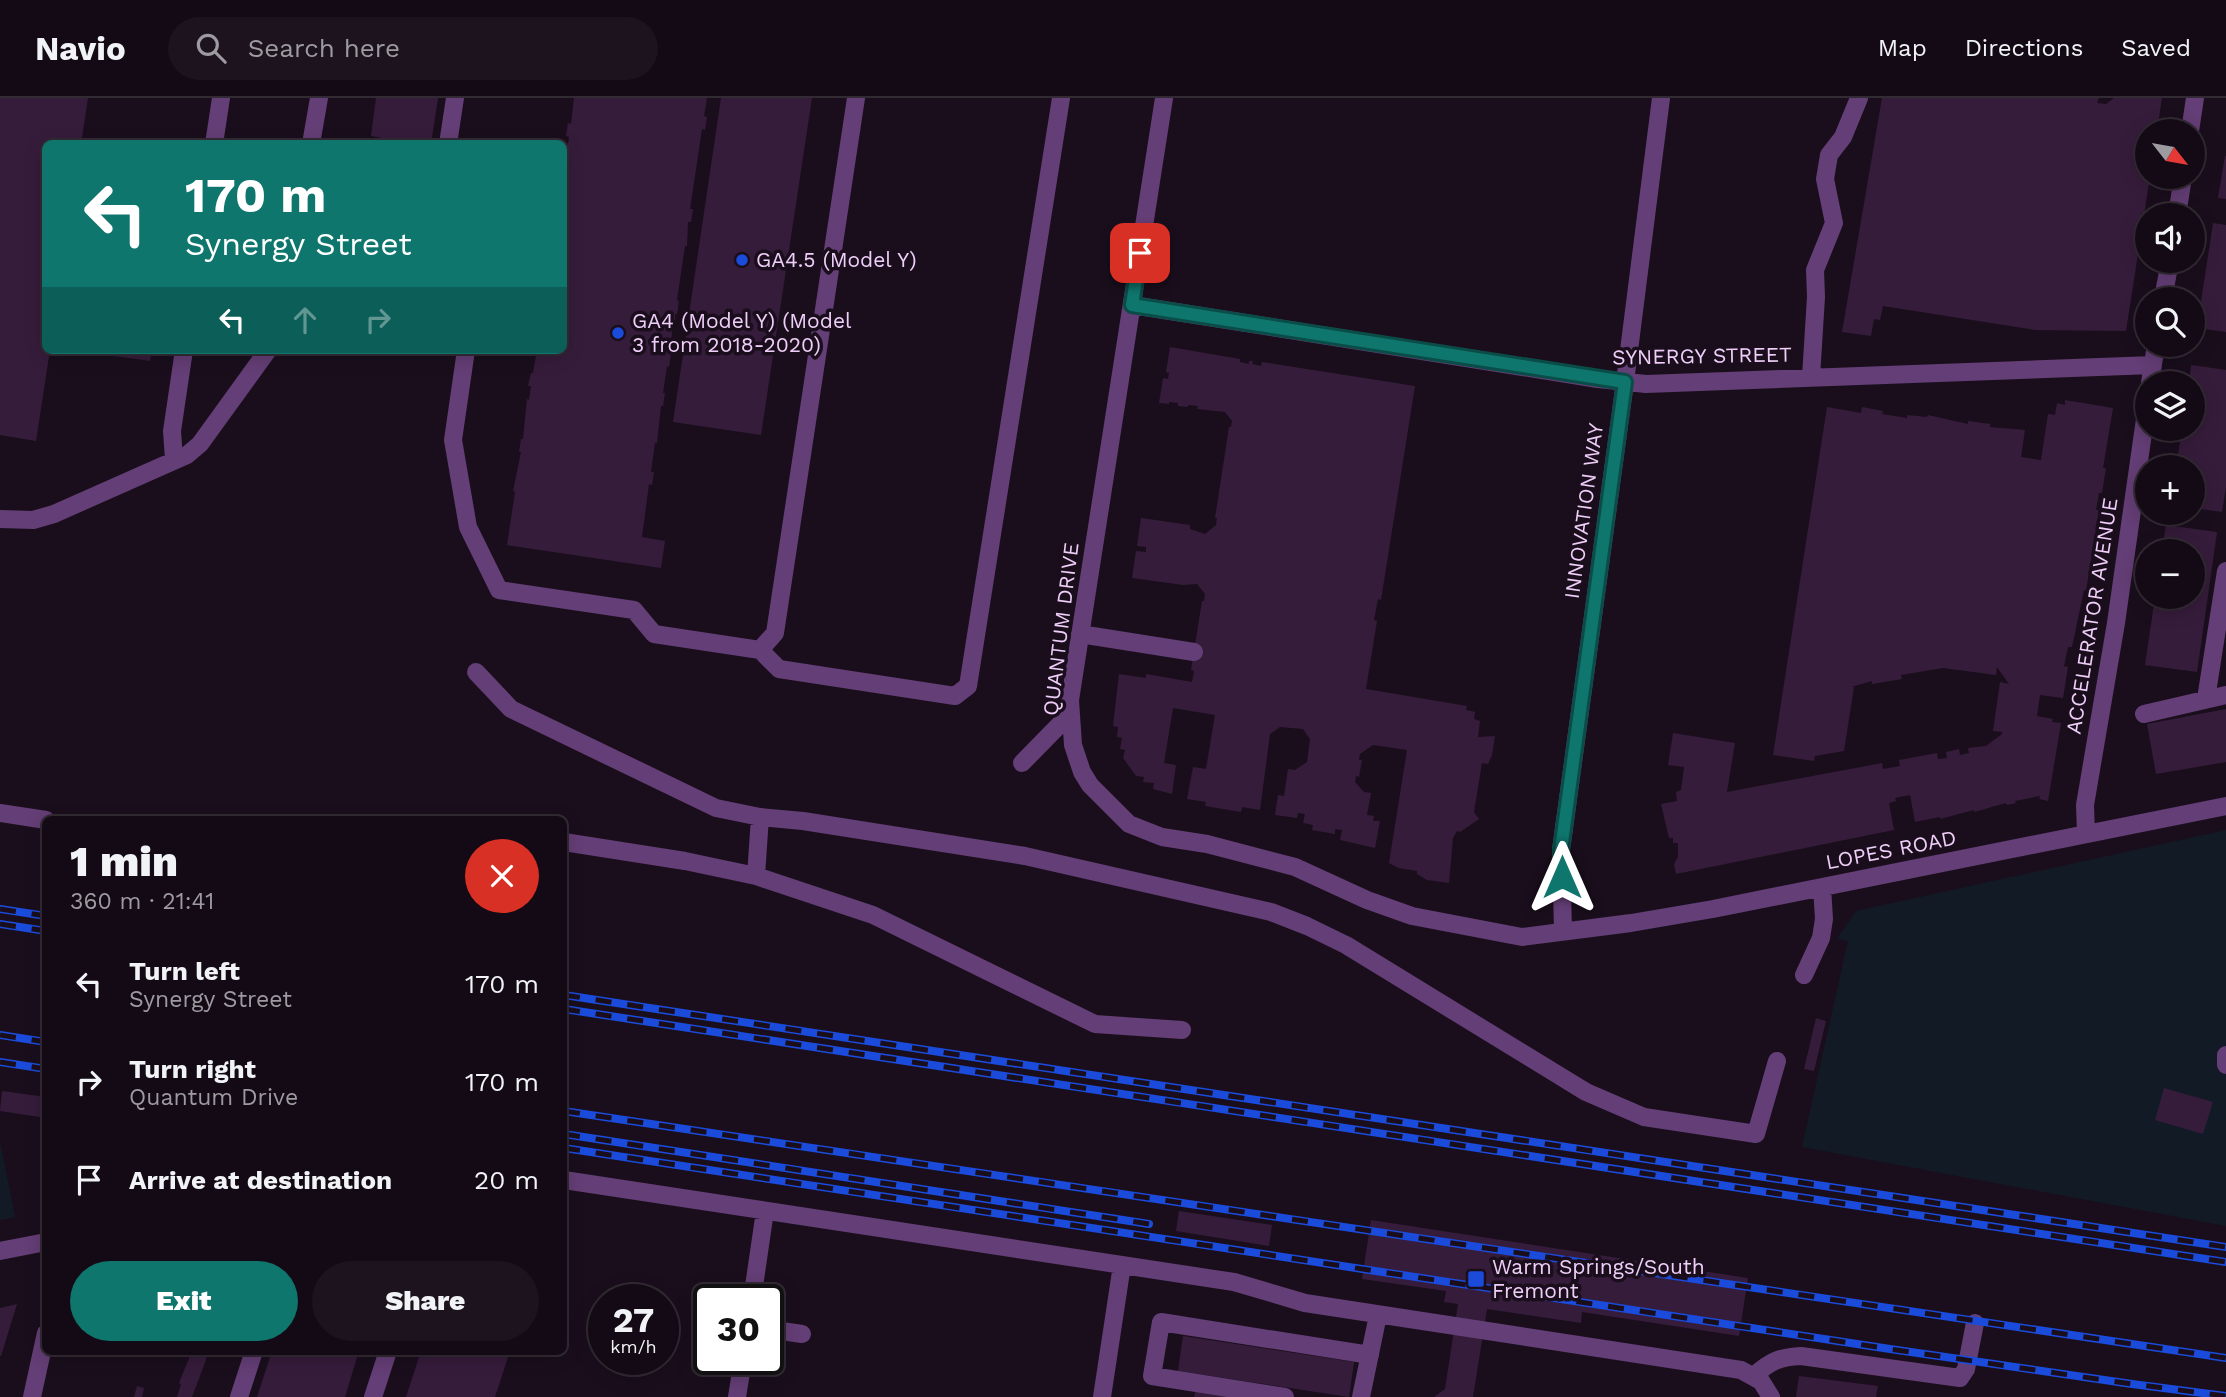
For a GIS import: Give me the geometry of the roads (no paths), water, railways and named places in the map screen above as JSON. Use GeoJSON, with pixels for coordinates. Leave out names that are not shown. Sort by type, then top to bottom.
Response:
{"type":"FeatureCollection","features":[{"type":"Feature","properties":{"kind":"street"},"geometry":{"type":"LineString","coordinates":[[215,140],[220,98]]}},
{"type":"Feature","properties":{"kind":"street"},"geometry":{"type":"LineString","coordinates":[[313,140],[319,98]]}},
{"type":"Feature","properties":{"kind":"street"},"geometry":{"type":"LineString","coordinates":[[449,140],[455,98]]}},
{"type":"Feature","properties":{"kind":"street"},"geometry":{"type":"LineString","coordinates":[[760,650],[775,633],[856,98]]}},
{"type":"Feature","properties":{"kind":"street"},"geometry":{"type":"LineString","coordinates":[[465,354],[453,440],[468,527],[499,590],[634,610],[654,634],[760,650],[779,669],[955,696],[968,686],[1060,98]]}},
{"type":"Feature","properties":{"kind":"street","name":"QUANTUM DRIVE"},"geometry":{"type":"LineString","coordinates":[[1164,98],[1080,634],[1070,714],[1073,745],[1082,772],[1098,796],[1129,824],[1162,837],[1207,844],[1295,867],[1367,900],[1412,915],[1522,937],[1563,931]]}},
{"type":"Feature","properties":{"kind":"street","name":"INNOVATION WAY"},"geometry":{"type":"LineString","coordinates":[[1563,931],[1561,850],[1661,98]]}},
{"type":"Feature","properties":{"kind":"street"},"geometry":{"type":"LineString","coordinates":[[1811,377],[1815,270],[1834,223],[1825,179],[1829,155],[1843,137],[1859,98]]}},
{"type":"Feature","properties":{"kind":"street"},"geometry":{"type":"LineString","coordinates":[[2192,119],[2195,98]]}},
{"type":"Feature","properties":{"kind":"street","name":"SYNERGY STREET"},"geometry":{"type":"LineString","coordinates":[[1132,305],[1646,384],[1811,377],[2135,374]]}},
{"type":"Feature","properties":{"kind":"street"},"geometry":{"type":"LineString","coordinates":[[174,460],[172,431],[183,354]]}},
{"type":"Feature","properties":{"kind":"street"},"geometry":{"type":"LineString","coordinates":[[0,519],[33,520],[54,514],[187,455],[200,444],[265,354]]}},
{"type":"Feature","properties":{"kind":"street","name":"ACCELERATOR AVENUE"},"geometry":{"type":"LineString","coordinates":[[2086,834],[2085,805],[2116,623],[2142,441]]}},
{"type":"Feature","properties":{"kind":"street"},"geometry":{"type":"LineString","coordinates":[[2206,699],[2226,571]]}},
{"type":"Feature","properties":{"kind":"street"},"geometry":{"type":"LineString","coordinates":[[1080,634],[1194,652]]}},
{"type":"Feature","properties":{"kind":"street"},"geometry":{"type":"LineString","coordinates":[[476,672],[511,709],[695,800],[716,807],[760,817],[803,821],[1025,856],[1271,912],[1346,945],[1586,1092],[1644,1117],[1756,1134],[1777,1061]]}},
{"type":"Feature","properties":{"kind":"street"},"geometry":{"type":"LineString","coordinates":[[2144,714],[2226,695]]}},
{"type":"Feature","properties":{"kind":"street"},"geometry":{"type":"LineString","coordinates":[[1022,763],[1070,714]]}},
{"type":"Feature","properties":{"kind":"street","name":"LOPES ROAD"},"geometry":{"type":"LineString","coordinates":[[1563,931],[1631,923],[1822,887],[2226,806]]}},
{"type":"Feature","properties":{"kind":"street"},"geometry":{"type":"LineString","coordinates":[[0,813],[42,819]]}},
{"type":"Feature","properties":{"kind":"street"},"geometry":{"type":"LineString","coordinates":[[756,876],[760,817]]}},
{"type":"Feature","properties":{"kind":"street"},"geometry":{"type":"LineString","coordinates":[[567,842],[685,861],[756,876],[873,915],[1095,1024],[1182,1030]]}},
{"type":"Feature","properties":{"kind":"street"},"geometry":{"type":"LineString","coordinates":[[1804,975],[1821,938],[1824,919],[1822,887]]}},
{"type":"Feature","properties":{"kind":"street"},"geometry":{"type":"LineString","coordinates":[[2226,1055],[2226,1065]]}},
{"type":"Feature","properties":{"kind":"street"},"geometry":{"type":"LineString","coordinates":[[569,1181],[1234,1282],[1295,1301],[1741,1370],[1754,1376],[1770,1395]]}},
{"type":"Feature","properties":{"kind":"street"},"geometry":{"type":"LineString","coordinates":[[754,1284],[765,1211]]}},
{"type":"Feature","properties":{"kind":"street"},"geometry":{"type":"LineString","coordinates":[[0,1251],[42,1243]]}},
{"type":"Feature","properties":{"kind":"street"},"geometry":{"type":"LineString","coordinates":[[1102,1397],[1122,1265]]}},
{"type":"Feature","properties":{"kind":"street"},"geometry":{"type":"LineString","coordinates":[[1361,1397],[1378,1315]]}},
{"type":"Feature","properties":{"kind":"street"},"geometry":{"type":"LineString","coordinates":[[1285,1397],[1152,1376],[1161,1322],[1370,1355]]}},
{"type":"Feature","properties":{"kind":"street"},"geometry":{"type":"LineString","coordinates":[[1754,1376],[1768,1363],[1781,1357],[1801,1356],[1960,1378],[1966,1369],[1975,1323]]}},
{"type":"Feature","properties":{"kind":"street"},"geometry":{"type":"LineString","coordinates":[[784,1331],[802,1334]]}},
{"type":"Feature","properties":{"kind":"street"},"geometry":{"type":"LineString","coordinates":[[35,1396],[42,1355]]}},
{"type":"Feature","properties":{"kind":"street"},"geometry":{"type":"LineString","coordinates":[[240,1397],[253,1355]]}},
{"type":"Feature","properties":{"kind":"street"},"geometry":{"type":"LineString","coordinates":[[373,1397],[387,1355]]}},
{"type":"Feature","properties":{"kind":"street"},"geometry":{"type":"LineString","coordinates":[[737,1397],[741,1375]]}},
{"type":"Feature","properties":{"kind":"railway"},"geometry":{"type":"LineString","coordinates":[[0,909],[42,915]]}},
{"type":"Feature","properties":{"kind":"railway"},"geometry":{"type":"LineString","coordinates":[[0,924],[42,930]]}},
{"type":"Feature","properties":{"kind":"railway"},"geometry":{"type":"LineString","coordinates":[[567,995],[2226,1247]]}},
{"type":"Feature","properties":{"kind":"railway"},"geometry":{"type":"LineString","coordinates":[[567,1009],[2226,1262]]}},
{"type":"Feature","properties":{"kind":"railway"},"geometry":{"type":"LineString","coordinates":[[0,1035],[42,1041]]}},
{"type":"Feature","properties":{"kind":"railway"},"geometry":{"type":"LineString","coordinates":[[0,1062],[42,1068]]}},
{"type":"Feature","properties":{"kind":"railway"},"geometry":{"type":"LineString","coordinates":[[567,1111],[2226,1358]]}},
{"type":"Feature","properties":{"kind":"railway"},"geometry":{"type":"LineString","coordinates":[[567,1134],[1149,1224]]}},
{"type":"Feature","properties":{"kind":"railway"},"geometry":{"type":"LineString","coordinates":[[567,1148],[1890,1349],[2226,1396]]}},
{"type":"Feature","properties":{"kind":"place","name":"GA4.5 (Model Y)"},"geometry":{"type":"Point","coordinates":[742,260]}},
{"type":"Feature","properties":{"kind":"place","name":"GA4 (Model Y) (Model 3 from 2018-2020)"},"geometry":{"type":"Point","coordinates":[618,333]}},
{"type":"Feature","properties":{"kind":"place","name":"Warm Springs/South Fremont"},"geometry":{"type":"Point","coordinates":[1476,1279]}}]}
